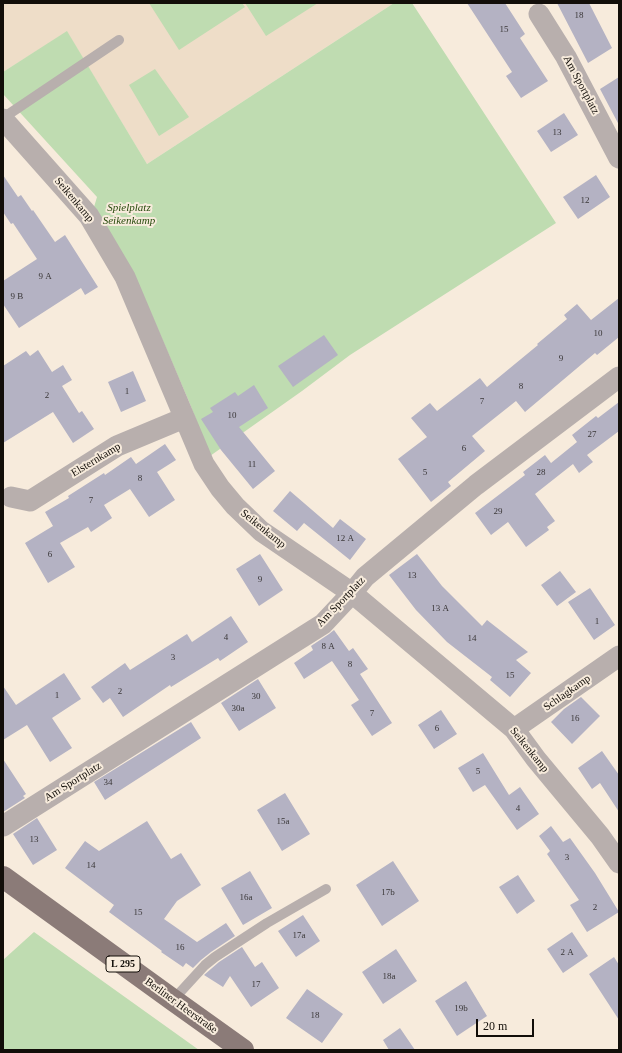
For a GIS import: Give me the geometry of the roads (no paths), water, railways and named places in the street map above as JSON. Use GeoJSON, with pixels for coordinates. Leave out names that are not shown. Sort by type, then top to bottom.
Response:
{"type":"FeatureCollection","features":[{"type":"Feature","properties":{"kind":"main road","name":"Berliner Heerstraße"},"geometry":{"type":"LineString","coordinates":[[3,877],[243,1050]]}},
{"type":"Feature","properties":{"kind":"street","name":"Am Sportplatz"},"geometry":{"type":"LineString","coordinates":[[539,14],[566,57],[619,158]]}},
{"type":"Feature","properties":{"kind":"street","name":"Seikenkamp"},"geometry":{"type":"LineString","coordinates":[[3,119],[90,216],[125,277],[204,464],[220,488],[235,506],[261,531],[352,593],[514,729],[541,765],[600,836],[619,863]]}},
{"type":"Feature","properties":{"kind":"street","name":"Am Sportplatz"},"geometry":{"type":"LineString","coordinates":[[3,826],[323,624],[365,577],[476,485],[619,377]]}},
{"type":"Feature","properties":{"kind":"street","name":"Elsternkamp"},"geometry":{"type":"LineString","coordinates":[[11,497],[30,501],[117,446],[184,418]]}},
{"type":"Feature","properties":{"kind":"street","name":"Schlagkamp"},"geometry":{"type":"LineString","coordinates":[[514,729],[619,656]]}},
{"type":"Feature","properties":{"kind":"lane"},"geometry":{"type":"LineString","coordinates":[[3,119],[119,40]]}},
{"type":"Feature","properties":{"kind":"lane"},"geometry":{"type":"LineString","coordinates":[[173,1000],[205,965],[215,957],[267,924],[326,890]]}},
{"type":"Feature","properties":{"kind":"park label","name":"Spielplatz Seikenkamp"},"geometry":{"type":"Point","coordinates":[129,214]}}]}
